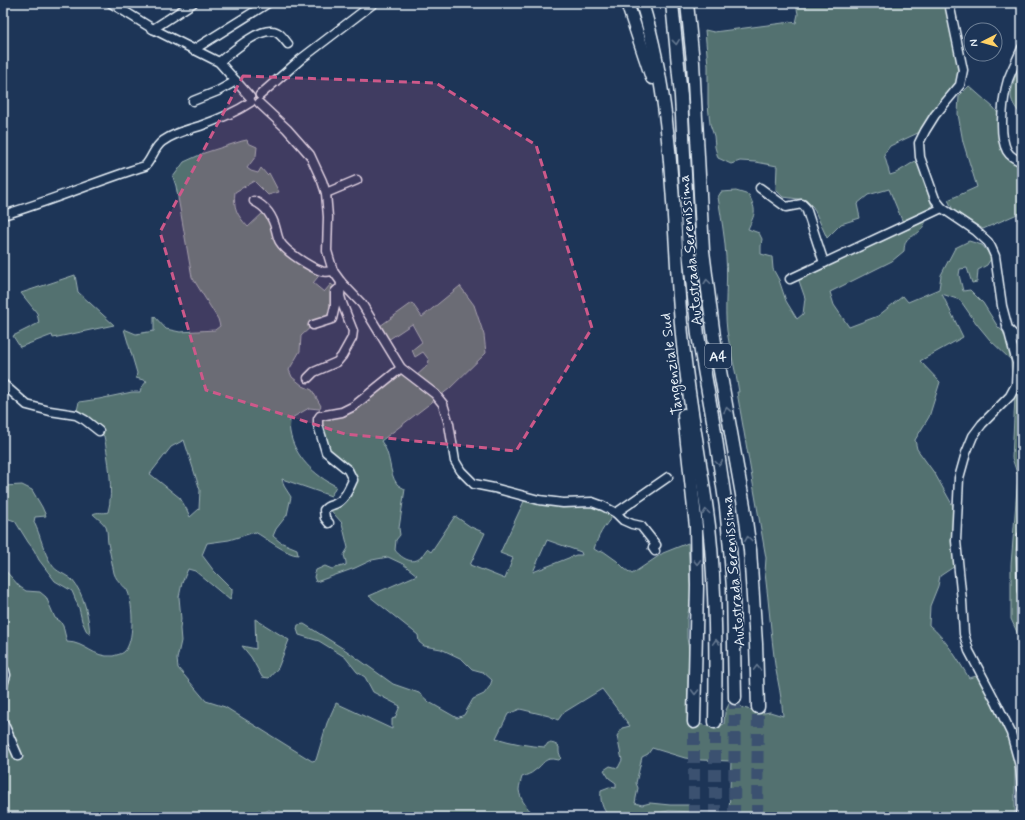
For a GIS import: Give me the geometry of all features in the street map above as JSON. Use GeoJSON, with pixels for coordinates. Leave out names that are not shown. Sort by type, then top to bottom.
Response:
{"type":"FeatureCollection","features":[{"type":"Feature","properties":{"kind":"highway"},"geometry":{"type":"LineString","coordinates":[[627,3],[652,78]]}},
{"type":"Feature","properties":{"kind":"highway","name":"Tangenziale Sud"},"geometry":{"type":"LineString","coordinates":[[635,3],[652,78],[661,152],[675,338],[691,467],[696,526],[698,586],[694,722]]}},
{"type":"Feature","properties":{"kind":"highway","name":"Tangenziale Sud"},"geometry":{"type":"LineString","coordinates":[[642,3],[650,26],[661,85],[671,171],[682,338],[709,527],[714,590],[716,648],[715,722]]}},
{"type":"Feature","properties":{"kind":"highway"},"geometry":{"type":"LineString","coordinates":[[647,3],[650,26]]}},
{"type":"Feature","properties":{"kind":"highway","name":"Autostrada Serenissima"},"geometry":{"type":"LineString","coordinates":[[672,3],[680,82],[689,259],[698,335],[726,507],[730,549],[733,588],[735,698]]}},
{"type":"Feature","properties":{"kind":"highway","name":"Autostrada Serenissima"},"geometry":{"type":"LineString","coordinates":[[687,3],[693,62],[703,251],[714,337],[744,506],[750,550],[756,644],[758,707]]}},
{"type":"Feature","properties":{"kind":"street"},"geometry":{"type":"LineString","coordinates":[[111,3],[153,29],[219,62],[245,92],[287,129],[310,155],[326,193],[328,217],[327,251],[333,270],[341,282],[362,304],[401,368],[434,394],[443,404],[450,424],[455,461],[461,471],[474,484],[539,500],[563,503],[592,502],[603,506],[616,513],[623,520],[641,526],[656,545],[654,548],[655,551]]}},
{"type":"Feature","properties":{"kind":"street"},"geometry":{"type":"LineString","coordinates":[[153,29],[193,3]]}},
{"type":"Feature","properties":{"kind":"street"},"geometry":{"type":"LineString","coordinates":[[193,50],[268,3]]}},
{"type":"Feature","properties":{"kind":"street"},"geometry":{"type":"LineString","coordinates":[[3,214],[57,198],[107,178],[145,166],[161,142],[173,134],[205,124],[245,107],[301,59],[374,3]]}},
{"type":"Feature","properties":{"kind":"street"},"geometry":{"type":"LineString","coordinates":[[949,3],[963,70],[962,78],[960,85],[925,131],[919,143],[920,157],[935,198],[942,208],[976,231],[988,242],[991,247],[995,256],[1006,327],[1017,363],[1016,385],[1010,396],[982,424],[973,436],[966,453],[959,478],[956,540],[964,634],[968,652],[998,704],[1011,733],[1020,766],[1022,788]]}},
{"type":"Feature","properties":{"kind":"street"},"geometry":{"type":"LineString","coordinates":[[219,62],[258,34],[272,30],[280,34],[288,44]]}},
{"type":"Feature","properties":{"kind":"street"},"geometry":{"type":"LineString","coordinates":[[1022,48],[1008,81],[1002,118],[1003,134],[1007,151],[1022,162]]}},
{"type":"Feature","properties":{"kind":"street"},"geometry":{"type":"LineString","coordinates":[[193,101],[223,89],[236,81]]}},
{"type":"Feature","properties":{"kind":"street"},"geometry":{"type":"LineString","coordinates":[[326,193],[357,180]]}},
{"type":"Feature","properties":{"kind":"street"},"geometry":{"type":"LineString","coordinates":[[760,188],[786,207],[802,204],[806,208],[824,262]]}},
{"type":"Feature","properties":{"kind":"street"},"geometry":{"type":"LineString","coordinates":[[254,202],[262,205],[270,214],[276,228],[279,241],[284,247],[310,266],[322,272],[333,270]]}},
{"type":"Feature","properties":{"kind":"street"},"geometry":{"type":"LineString","coordinates":[[790,279],[942,208]]}},
{"type":"Feature","properties":{"kind":"street"},"geometry":{"type":"LineString","coordinates":[[313,325],[332,319],[335,306],[335,292],[341,282]]}},
{"type":"Feature","properties":{"kind":"street"},"geometry":{"type":"LineString","coordinates":[[308,378],[314,372],[337,362],[352,338],[353,331],[340,296],[341,282]]}},
{"type":"Feature","properties":{"kind":"street"},"geometry":{"type":"LineString","coordinates":[[1006,327],[1022,343]]}},
{"type":"Feature","properties":{"kind":"street"},"geometry":{"type":"LineString","coordinates":[[329,523],[325,518],[324,510],[327,506],[338,502],[349,490],[352,480],[348,470],[326,452],[318,425],[318,419],[320,416],[342,412],[354,406],[401,368]]}},
{"type":"Feature","properties":{"kind":"street"},"geometry":{"type":"LineString","coordinates":[[3,384],[27,405],[76,416],[99,431]]}},
{"type":"Feature","properties":{"kind":"street"},"geometry":{"type":"LineString","coordinates":[[616,513],[668,477]]}},
{"type":"Feature","properties":{"kind":"street"},"geometry":{"type":"LineString","coordinates":[[1022,536],[1020,556],[1022,591]]}},
{"type":"Feature","properties":{"kind":"street"},"geometry":{"type":"LineString","coordinates":[[3,672],[5,671],[6,675],[3,685]]}},
{"type":"Feature","properties":{"kind":"street"},"geometry":{"type":"LineString","coordinates":[[3,722],[18,756]]}},
{"type":"Feature","properties":{"kind":"street"},"geometry":{"type":"LineString","coordinates":[[1021,817],[1022,810]]}},
{"type":"Feature","properties":{"kind":"highlighted area"},"geometry":{"type":"Polygon","coordinates":[[[243,76],[436,83],[536,145],[592,328],[516,451],[345,434],[206,390],[160,232],[243,76]]]}},
{"type":"Feature","properties":{"kind":"green space"},"geometry":{"type":"Polygon","coordinates":[[[796,3],[946,3],[950,18],[959,78],[932,113],[920,132],[890,146],[884,154],[890,175],[917,160],[932,206],[923,217],[926,221],[918,233],[906,241],[904,251],[892,261],[830,292],[834,305],[849,327],[878,316],[903,296],[908,302],[939,289],[941,275],[955,248],[969,241],[982,245],[992,257],[987,265],[978,270],[977,282],[972,283],[967,268],[960,269],[959,275],[963,291],[970,290],[983,303],[998,327],[1022,349],[1022,643],[1011,619],[1011,565],[1018,476],[1012,458],[1015,397],[1010,396],[1012,381],[1011,360],[990,340],[960,300],[942,294],[963,337],[920,361],[940,382],[929,417],[915,440],[917,449],[935,474],[953,506],[952,534],[955,566],[940,576],[938,586],[930,606],[929,625],[946,643],[969,678],[981,675],[997,704],[1015,756],[1015,812],[1013,817],[730,817],[731,761],[685,758],[652,748],[648,754],[642,757],[636,783],[638,788],[635,803],[642,805],[650,803],[688,805],[700,810],[696,812],[669,811],[636,817],[609,816],[602,804],[601,790],[609,787],[616,788],[616,783],[609,778],[604,770],[610,766],[618,768],[622,760],[617,736],[622,728],[630,726],[602,689],[563,713],[558,720],[549,716],[520,709],[508,714],[496,738],[539,747],[545,747],[548,743],[551,743],[556,744],[559,747],[561,758],[559,760],[547,760],[533,772],[522,777],[519,790],[521,798],[531,812],[537,817],[288,817],[269,810],[263,813],[263,815],[268,817],[3,817],[3,568],[20,587],[26,591],[40,592],[46,597],[55,618],[60,621],[63,626],[67,642],[79,644],[100,655],[106,656],[113,656],[122,653],[128,647],[132,623],[130,598],[127,590],[115,576],[106,527],[93,514],[108,512],[110,504],[110,474],[104,436],[76,415],[79,402],[132,392],[140,392],[141,388],[147,381],[136,378],[137,373],[124,329],[136,334],[154,331],[154,316],[166,329],[180,332],[215,330],[220,326],[218,319],[192,277],[176,186],[173,177],[184,162],[204,153],[247,140],[248,143],[257,147],[256,156],[247,168],[258,173],[261,168],[267,175],[269,173],[279,192],[268,195],[254,181],[235,192],[235,207],[241,219],[248,227],[266,210],[279,241],[322,272],[313,283],[324,292],[331,284],[337,289],[332,319],[313,325],[301,336],[300,351],[289,370],[292,377],[303,386],[312,390],[321,406],[319,409],[309,408],[290,419],[292,441],[301,457],[313,471],[336,486],[331,496],[282,479],[284,486],[291,497],[287,515],[276,529],[273,536],[280,542],[297,549],[298,555],[282,549],[255,532],[229,540],[207,543],[202,555],[214,571],[232,589],[230,600],[195,571],[188,569],[182,583],[179,597],[181,641],[177,659],[178,668],[206,701],[225,707],[312,761],[316,760],[327,723],[336,703],[392,729],[392,719],[395,718],[400,706],[373,692],[365,677],[357,672],[345,657],[319,641],[299,635],[297,629],[298,625],[304,624],[347,651],[393,684],[419,693],[429,702],[457,718],[464,715],[473,699],[484,694],[490,686],[492,680],[483,672],[472,669],[462,659],[441,649],[424,646],[419,642],[418,635],[369,596],[417,575],[403,564],[388,557],[372,560],[355,568],[316,582],[314,577],[316,570],[325,566],[332,569],[346,565],[344,555],[348,548],[342,523],[327,506],[336,504],[353,480],[326,452],[318,419],[342,412],[401,368],[414,378],[428,365],[429,360],[423,352],[415,357],[412,350],[422,342],[412,324],[388,340],[380,326],[412,303],[422,317],[460,286],[474,305],[484,335],[486,353],[449,389],[381,441],[387,452],[394,479],[397,484],[405,489],[399,528],[400,535],[396,540],[395,550],[407,560],[418,560],[427,549],[431,552],[455,516],[471,527],[485,533],[470,565],[505,579],[513,558],[500,553],[525,499],[588,504],[598,507],[613,516],[602,531],[594,549],[599,552],[603,551],[632,574],[663,553],[688,543],[691,596],[687,619],[687,638],[689,650],[687,711],[689,720],[702,725],[720,726],[724,724],[725,712],[730,702],[738,704],[743,708],[764,713],[770,712],[783,716],[772,642],[765,573],[766,558],[737,392],[739,392],[738,384],[727,331],[726,257],[718,197],[721,192],[736,191],[749,195],[754,212],[748,229],[759,233],[762,239],[761,254],[772,257],[773,269],[779,280],[786,301],[797,319],[803,314],[805,298],[797,275],[904,225],[889,189],[868,195],[857,204],[860,218],[841,224],[827,238],[813,207],[806,200],[783,197],[776,190],[777,166],[740,161],[731,164],[718,158],[710,124],[705,30],[714,32],[791,22],[796,23],[798,14],[796,3]],[[184,440],[171,447],[150,474],[180,498],[190,517],[199,509],[200,490],[184,440]],[[547,540],[533,572],[576,555],[582,555],[581,552],[547,540]]]}},
{"type":"Feature","properties":{"kind":"green space"},"geometry":{"type":"Polygon","coordinates":[[[1022,60],[1022,115],[1012,102],[1011,96],[1015,78],[1022,60]]]}},
{"type":"Feature","properties":{"kind":"green space"},"geometry":{"type":"Polygon","coordinates":[[[969,86],[994,108],[1001,118],[1007,151],[1022,162],[1022,212],[983,229],[953,210],[948,200],[977,187],[963,142],[958,114],[959,96],[969,86]]]}},
{"type":"Feature","properties":{"kind":"green space"},"geometry":{"type":"Polygon","coordinates":[[[75,275],[78,292],[114,325],[53,338],[52,335],[20,347],[13,336],[39,323],[37,313],[21,293],[75,275]]]}},
{"type":"Feature","properties":{"kind":"green space"},"geometry":{"type":"Polygon","coordinates":[[[22,485],[32,490],[42,507],[46,516],[35,517],[34,522],[44,549],[54,567],[72,580],[80,592],[87,614],[90,635],[82,621],[79,608],[72,591],[55,581],[39,560],[15,521],[3,517],[3,486],[22,485]]]}},
{"type":"Feature","properties":{"kind":"green space"},"geometry":{"type":"Polygon","coordinates":[[[255,619],[289,640],[278,668],[269,678],[262,677],[251,657],[242,646],[256,649],[255,619]]]}},
{"type":"Feature","properties":{"kind":"green space"},"geometry":{"type":"Polygon","coordinates":[[[1022,725],[1022,750],[1020,750],[1013,732],[1022,725]]]}},
{"type":"Feature","properties":{"kind":"tunnel"},"geometry":{"type":"LineString","coordinates":[[734,817],[735,698]]}},
{"type":"Feature","properties":{"kind":"tunnel"},"geometry":{"type":"LineString","coordinates":[[757,817],[758,707]]}},
{"type":"Feature","properties":{"kind":"tunnel"},"geometry":{"type":"LineString","coordinates":[[694,722],[694,817]]}},
{"type":"Feature","properties":{"kind":"tunnel"},"geometry":{"type":"LineString","coordinates":[[715,722],[715,817]]}}]}
